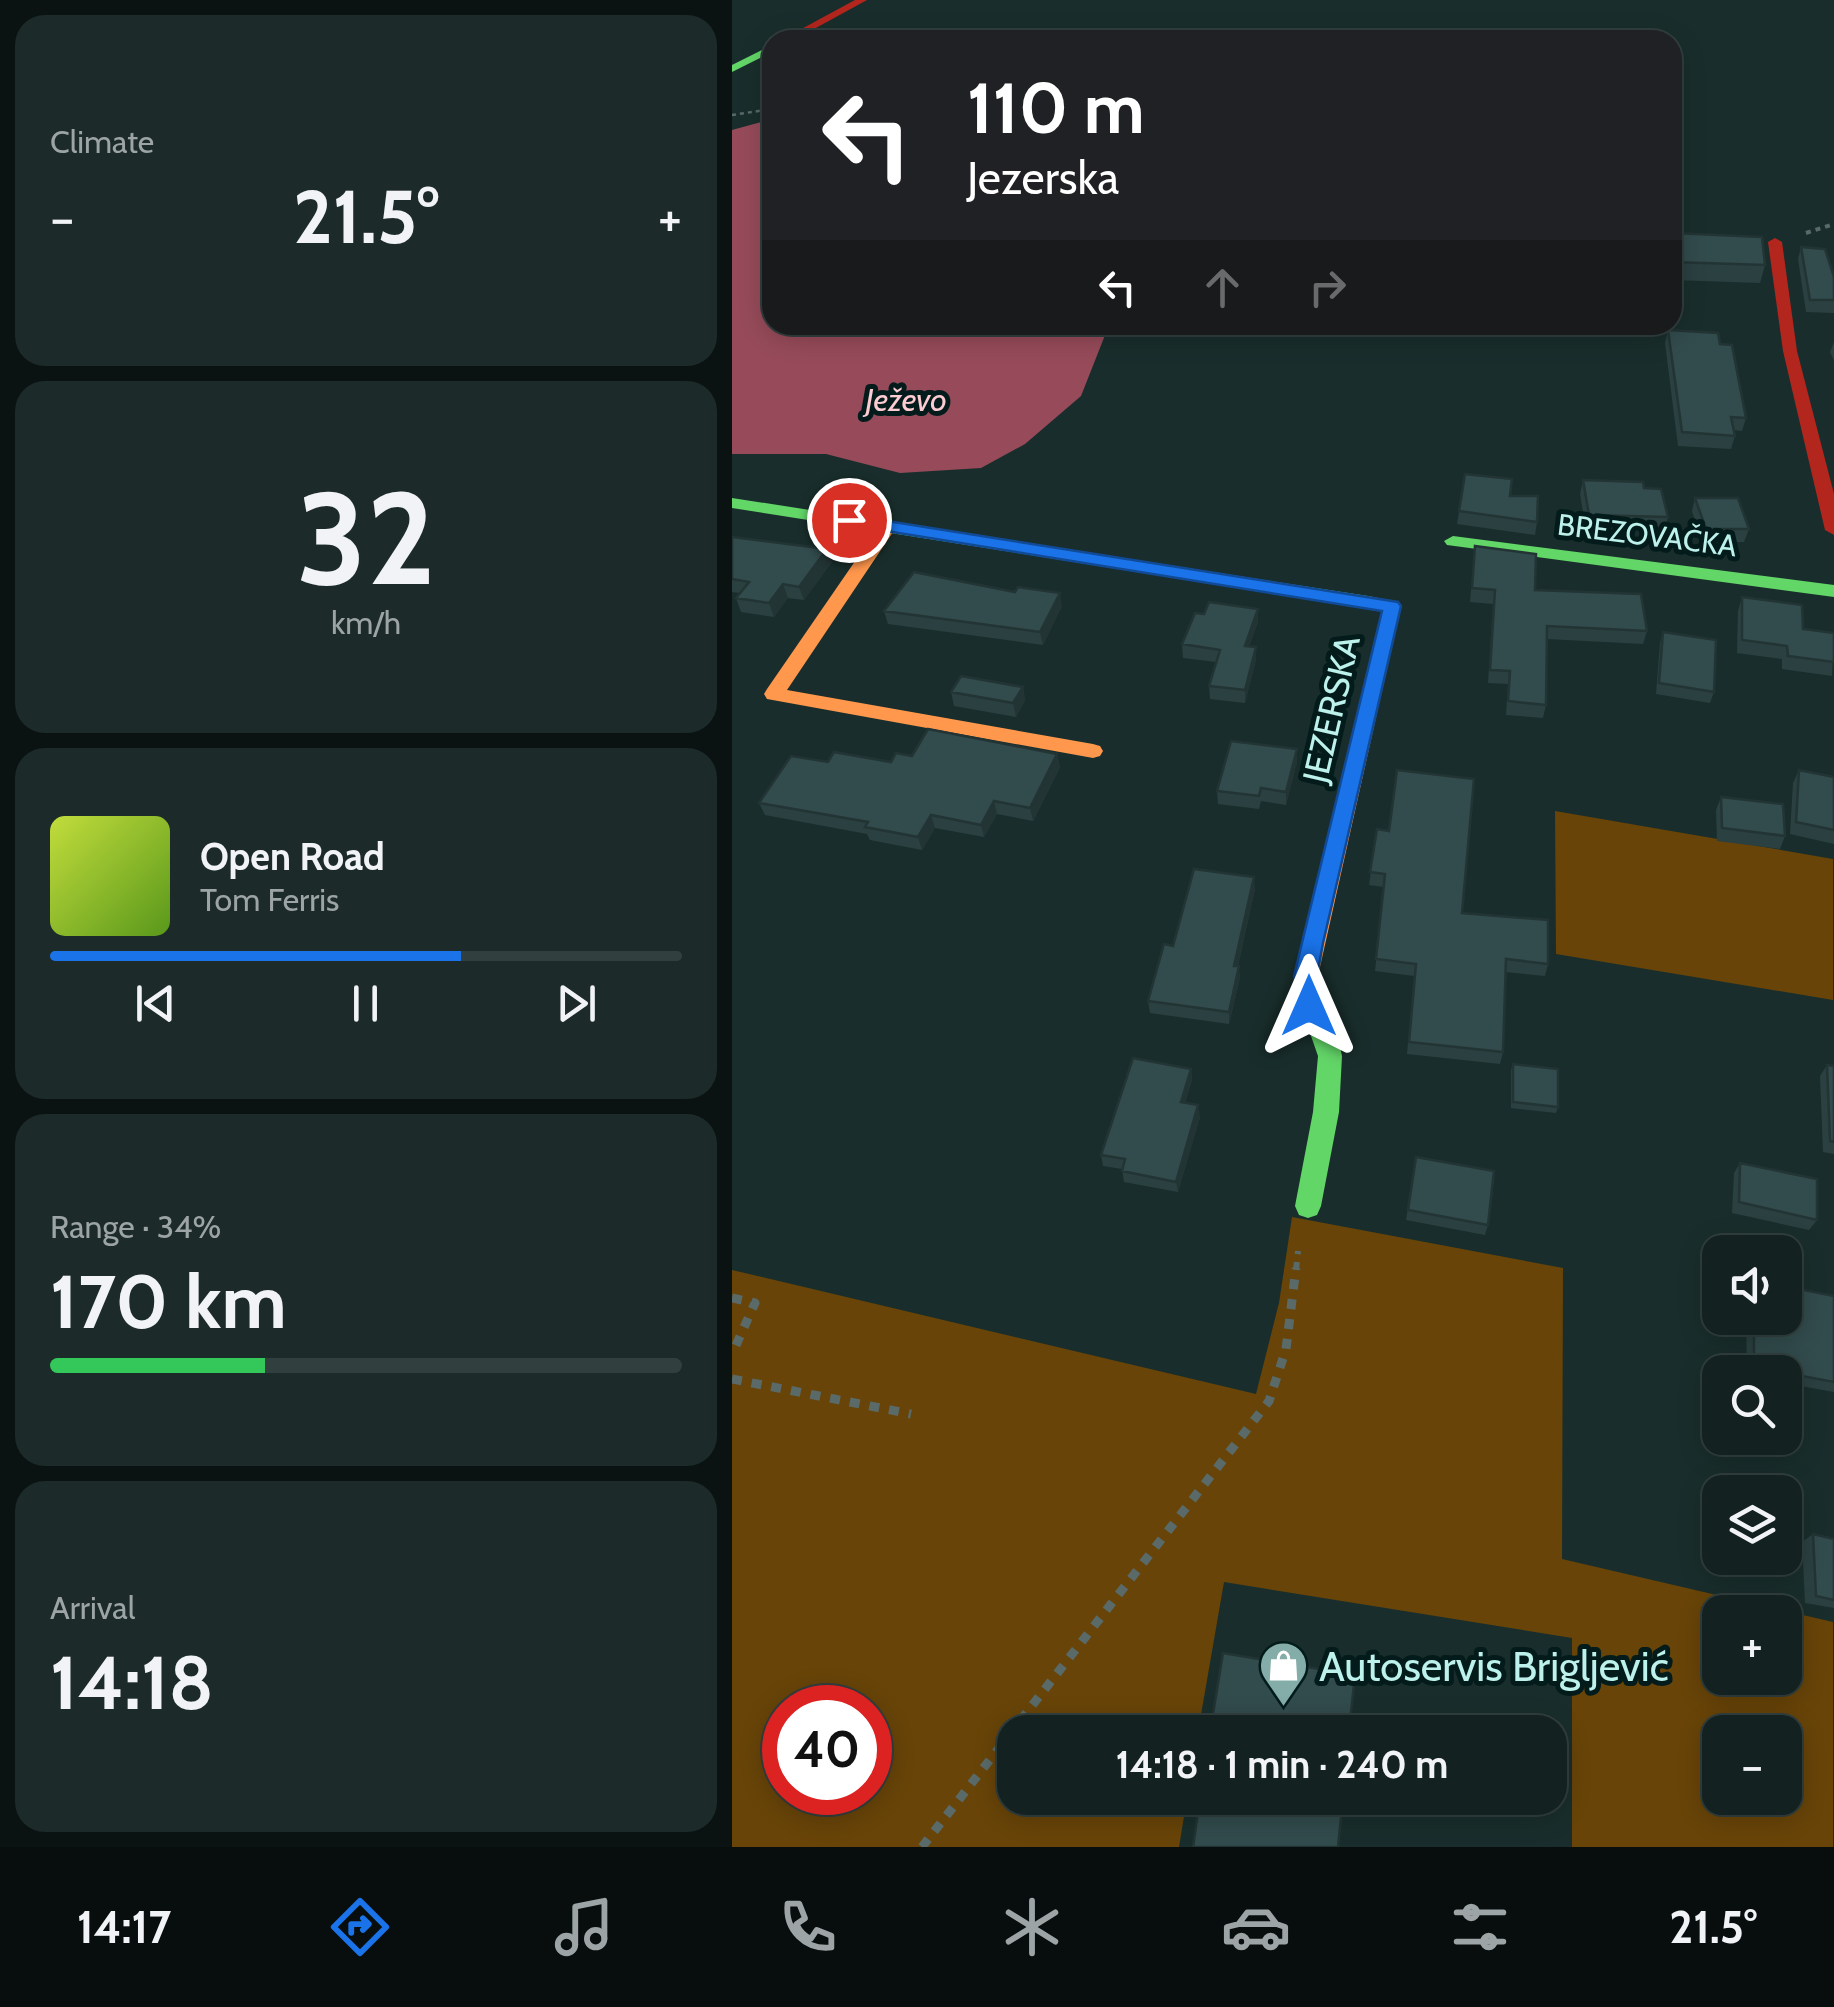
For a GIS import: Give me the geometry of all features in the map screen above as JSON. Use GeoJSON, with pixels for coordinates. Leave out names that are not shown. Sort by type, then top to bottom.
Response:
{"type":"FeatureCollection","features":[{"type":"Feature","properties":{"kind":"street"},"geometry":{"type":"LineString","coordinates":[[805,30],[862,0]]}},
{"type":"Feature","properties":{"kind":"street"},"geometry":{"type":"LineString","coordinates":[[732,69],[762,53]]}},
{"type":"Feature","properties":{"kind":"street"},"geometry":{"type":"LineString","coordinates":[[1775,242],[1778,288],[1798,392],[1834,530]]}},
{"type":"Feature","properties":{"kind":"street","name":"JEZERSKA"},"geometry":{"type":"LineString","coordinates":[[732,503],[1392,606],[1306,976],[1309,1006],[1326,1028],[1330,1055],[1308,1206]]}},
{"type":"Feature","properties":{"kind":"street"},"geometry":{"type":"LineString","coordinates":[[888,526],[774,694],[1093,751]]}},
{"type":"Feature","properties":{"kind":"street","name":"BREZOVAČKA"},"geometry":{"type":"LineString","coordinates":[[1453,541],[1834,591]]}},
{"type":"Feature","properties":{"kind":"path"},"geometry":{"type":"LineString","coordinates":[[732,115],[762,110]]}},
{"type":"Feature","properties":{"kind":"path"},"geometry":{"type":"LineString","coordinates":[[922,1847],[1269,1401],[1286,1349],[1299,1230],[1308,1206]]}},
{"type":"Feature","properties":{"kind":"path"},"geometry":{"type":"LineString","coordinates":[[732,1298],[755,1303],[732,1354]]}},
{"type":"Feature","properties":{"kind":"path"},"geometry":{"type":"LineString","coordinates":[[732,1380],[912,1414]]}},
{"type":"Feature","properties":{"kind":"shaded area"},"geometry":{"type":"Polygon","coordinates":[[[1555,811],[1833,859],[1833,1000],[1556,954],[1555,811]]]}},
{"type":"Feature","properties":{"kind":"shaded area"},"geometry":{"type":"Polygon","coordinates":[[[1292,1217],[1563,1268],[1562,1559],[1717,1595],[1702,1595],[1702,1695],[1802,1695],[1802,1615],[1833,1622],[1833,1847],[1572,1847],[1572,1638],[1224,1582],[1201,1715],[997,1715],[997,1815],[1184,1815],[1179,1847],[732,1847],[732,1270],[1256,1394],[1279,1303],[1292,1217]]]}},
{"type":"Feature","properties":{"kind":"water","name":"Ježevo"},"geometry":{"type":"Polygon","coordinates":[[[762,122],[762,335],[1105,335],[1081,396],[1025,444],[981,468],[900,473],[826,454],[732,454],[732,130],[762,122]]]}},
{"type":"Feature","properties":{"kind":"building"},"geometry":{"type":"Polygon","coordinates":[[[1682,233],[1762,237],[1765,265],[1682,262],[1682,233]]]}},
{"type":"Feature","properties":{"kind":"building"},"geometry":{"type":"Polygon","coordinates":[[[1801,247],[1825,249],[1834,277],[1834,300],[1810,300],[1801,247]]]}},
{"type":"Feature","properties":{"kind":"building"},"geometry":{"type":"Polygon","coordinates":[[[1682,331],[1718,333],[1720,344],[1732,345],[1746,418],[1731,417],[1735,436],[1682,432],[1669,335],[1682,335],[1682,331]]]}},
{"type":"Feature","properties":{"kind":"building"},"geometry":{"type":"Polygon","coordinates":[[[1465,474],[1512,479],[1510,496],[1538,496],[1537,522],[1459,511],[1465,474]]]}},
{"type":"Feature","properties":{"kind":"building"},"geometry":{"type":"Polygon","coordinates":[[[1583,480],[1643,482],[1644,488],[1661,489],[1668,517],[1589,515],[1583,480]]]}},
{"type":"Feature","properties":{"kind":"building"},"geometry":{"type":"Polygon","coordinates":[[[1695,498],[1738,498],[1749,529],[1706,529],[1695,498]]]}},
{"type":"Feature","properties":{"kind":"building"},"geometry":{"type":"Polygon","coordinates":[[[732,537],[827,549],[799,587],[783,584],[769,603],[736,598],[749,582],[732,579],[732,537]]]}},
{"type":"Feature","properties":{"kind":"building"},"geometry":{"type":"Polygon","coordinates":[[[1475,546],[1536,554],[1535,590],[1641,594],[1647,631],[1547,626],[1546,705],[1508,701],[1510,671],[1490,670],[1495,590],[1472,588],[1475,546]]]}},
{"type":"Feature","properties":{"kind":"building"},"geometry":{"type":"Polygon","coordinates":[[[914,572],[1015,592],[1018,587],[1060,593],[1040,632],[884,611],[914,572]]]}},
{"type":"Feature","properties":{"kind":"building"},"geometry":{"type":"Polygon","coordinates":[[[1742,597],[1802,605],[1803,629],[1834,633],[1834,662],[1788,656],[1787,646],[1742,640],[1742,597]]]}},
{"type":"Feature","properties":{"kind":"building"},"geometry":{"type":"Polygon","coordinates":[[[1209,602],[1258,609],[1245,646],[1256,647],[1245,690],[1209,686],[1220,650],[1182,644],[1195,613],[1204,614],[1209,602]]]}},
{"type":"Feature","properties":{"kind":"building"},"geometry":{"type":"Polygon","coordinates":[[[1663,632],[1716,640],[1714,692],[1659,683],[1663,632]]]}},
{"type":"Feature","properties":{"kind":"building"},"geometry":{"type":"Polygon","coordinates":[[[961,676],[1023,687],[1013,703],[951,692],[961,676]]]}},
{"type":"Feature","properties":{"kind":"building"},"geometry":{"type":"Polygon","coordinates":[[[928,729],[1057,754],[1030,808],[994,801],[981,825],[931,815],[918,837],[865,827],[868,822],[759,803],[791,756],[828,762],[834,752],[891,762],[896,753],[912,756],[928,729]]]}},
{"type":"Feature","properties":{"kind":"building"},"geometry":{"type":"Polygon","coordinates":[[[1231,741],[1297,749],[1286,792],[1261,788],[1259,796],[1217,791],[1231,741]]]}},
{"type":"Feature","properties":{"kind":"building"},"geometry":{"type":"Polygon","coordinates":[[[1397,770],[1474,779],[1462,913],[1548,920],[1548,964],[1506,959],[1503,1052],[1409,1042],[1416,964],[1376,959],[1385,874],[1370,872],[1377,829],[1389,831],[1397,770]]]}},
{"type":"Feature","properties":{"kind":"building"},"geometry":{"type":"Polygon","coordinates":[[[1799,770],[1834,777],[1834,830],[1796,822],[1799,770]]]}},
{"type":"Feature","properties":{"kind":"building"},"geometry":{"type":"Polygon","coordinates":[[[1721,797],[1783,804],[1785,836],[1722,828],[1721,797]]]}},
{"type":"Feature","properties":{"kind":"building"},"geometry":{"type":"Polygon","coordinates":[[[1194,869],[1254,877],[1234,966],[1239,966],[1229,1012],[1148,1001],[1164,944],[1173,946],[1194,869]]]}},
{"type":"Feature","properties":{"kind":"building"},"geometry":{"type":"Polygon","coordinates":[[[1133,1058],[1191,1069],[1181,1102],[1198,1105],[1176,1182],[1122,1171],[1125,1159],[1101,1155],[1133,1058]]]}},
{"type":"Feature","properties":{"kind":"building"},"geometry":{"type":"Polygon","coordinates":[[[1513,1064],[1558,1069],[1558,1107],[1513,1102],[1513,1064]]]}},
{"type":"Feature","properties":{"kind":"building"},"geometry":{"type":"Polygon","coordinates":[[[1827,1065],[1834,1066],[1834,1142],[1830,1141],[1827,1065]]]}},
{"type":"Feature","properties":{"kind":"building"},"geometry":{"type":"Polygon","coordinates":[[[1416,1157],[1494,1171],[1488,1225],[1408,1210],[1416,1157]]]}},
{"type":"Feature","properties":{"kind":"building"},"geometry":{"type":"Polygon","coordinates":[[[1740,1163],[1817,1179],[1817,1220],[1739,1202],[1740,1163]]]}},
{"type":"Feature","properties":{"kind":"building"},"geometry":{"type":"Polygon","coordinates":[[[1802,1290],[1834,1296],[1834,1382],[1802,1376],[1802,1355],[1754,1355],[1754,1335],[1802,1335],[1802,1290]]]}},
{"type":"Feature","properties":{"kind":"building"},"geometry":{"type":"Polygon","coordinates":[[[1813,1534],[1834,1539],[1834,1600],[1816,1596],[1813,1534]]]}},
{"type":"Feature","properties":{"kind":"building","name":"Autoservis Brigljević"},"geometry":{"type":"Polygon","coordinates":[[[1223,1653],[1355,1675],[1351,1715],[1213,1715],[1223,1653]]]}},
{"type":"Feature","properties":{"kind":"building"},"geometry":{"type":"Polygon","coordinates":[[[1198,1815],[1341,1815],[1338,1847],[1193,1847],[1198,1815]]]}},
{"type":"Feature","properties":{"kind":"traffic: fast"},"geometry":{"type":"LineString","coordinates":[[732,69],[762,53]]}},
{"type":"Feature","properties":{"kind":"traffic: fast"},"geometry":{"type":"LineString","coordinates":[[732,503],[1368,602]]}},
{"type":"Feature","properties":{"kind":"traffic: fast"},"geometry":{"type":"LineString","coordinates":[[1453,541],[1834,591]]}},
{"type":"Feature","properties":{"kind":"traffic: fast"},"geometry":{"type":"LineString","coordinates":[[1307,990],[1330,1056],[1326,1112],[1308,1206]]}},
{"type":"Feature","properties":{"kind":"traffic: slow"},"geometry":{"type":"LineString","coordinates":[[888,526],[774,694],[1093,751]]}},
{"type":"Feature","properties":{"kind":"traffic: slow"},"geometry":{"type":"LineString","coordinates":[[1307,990],[1306,976],[1392,606],[1368,602]]}},
{"type":"Feature","properties":{"kind":"traffic: jam"},"geometry":{"type":"LineString","coordinates":[[805,30],[862,0]]}},
{"type":"Feature","properties":{"kind":"traffic: jam"},"geometry":{"type":"LineString","coordinates":[[1775,242],[1790,351],[1834,530]]}},
{"type":"Feature","properties":{"kind":"place","name":"Autoservis Brigljević"},"geometry":{"type":"Point","coordinates":[1284,1708]}},
{"type":"Feature","properties":{"kind":"route"},"geometry":{"type":"LineString","coordinates":[[849,520],[1392,606],[1312,943],[1306,976],[1309,1006]]}}]}
